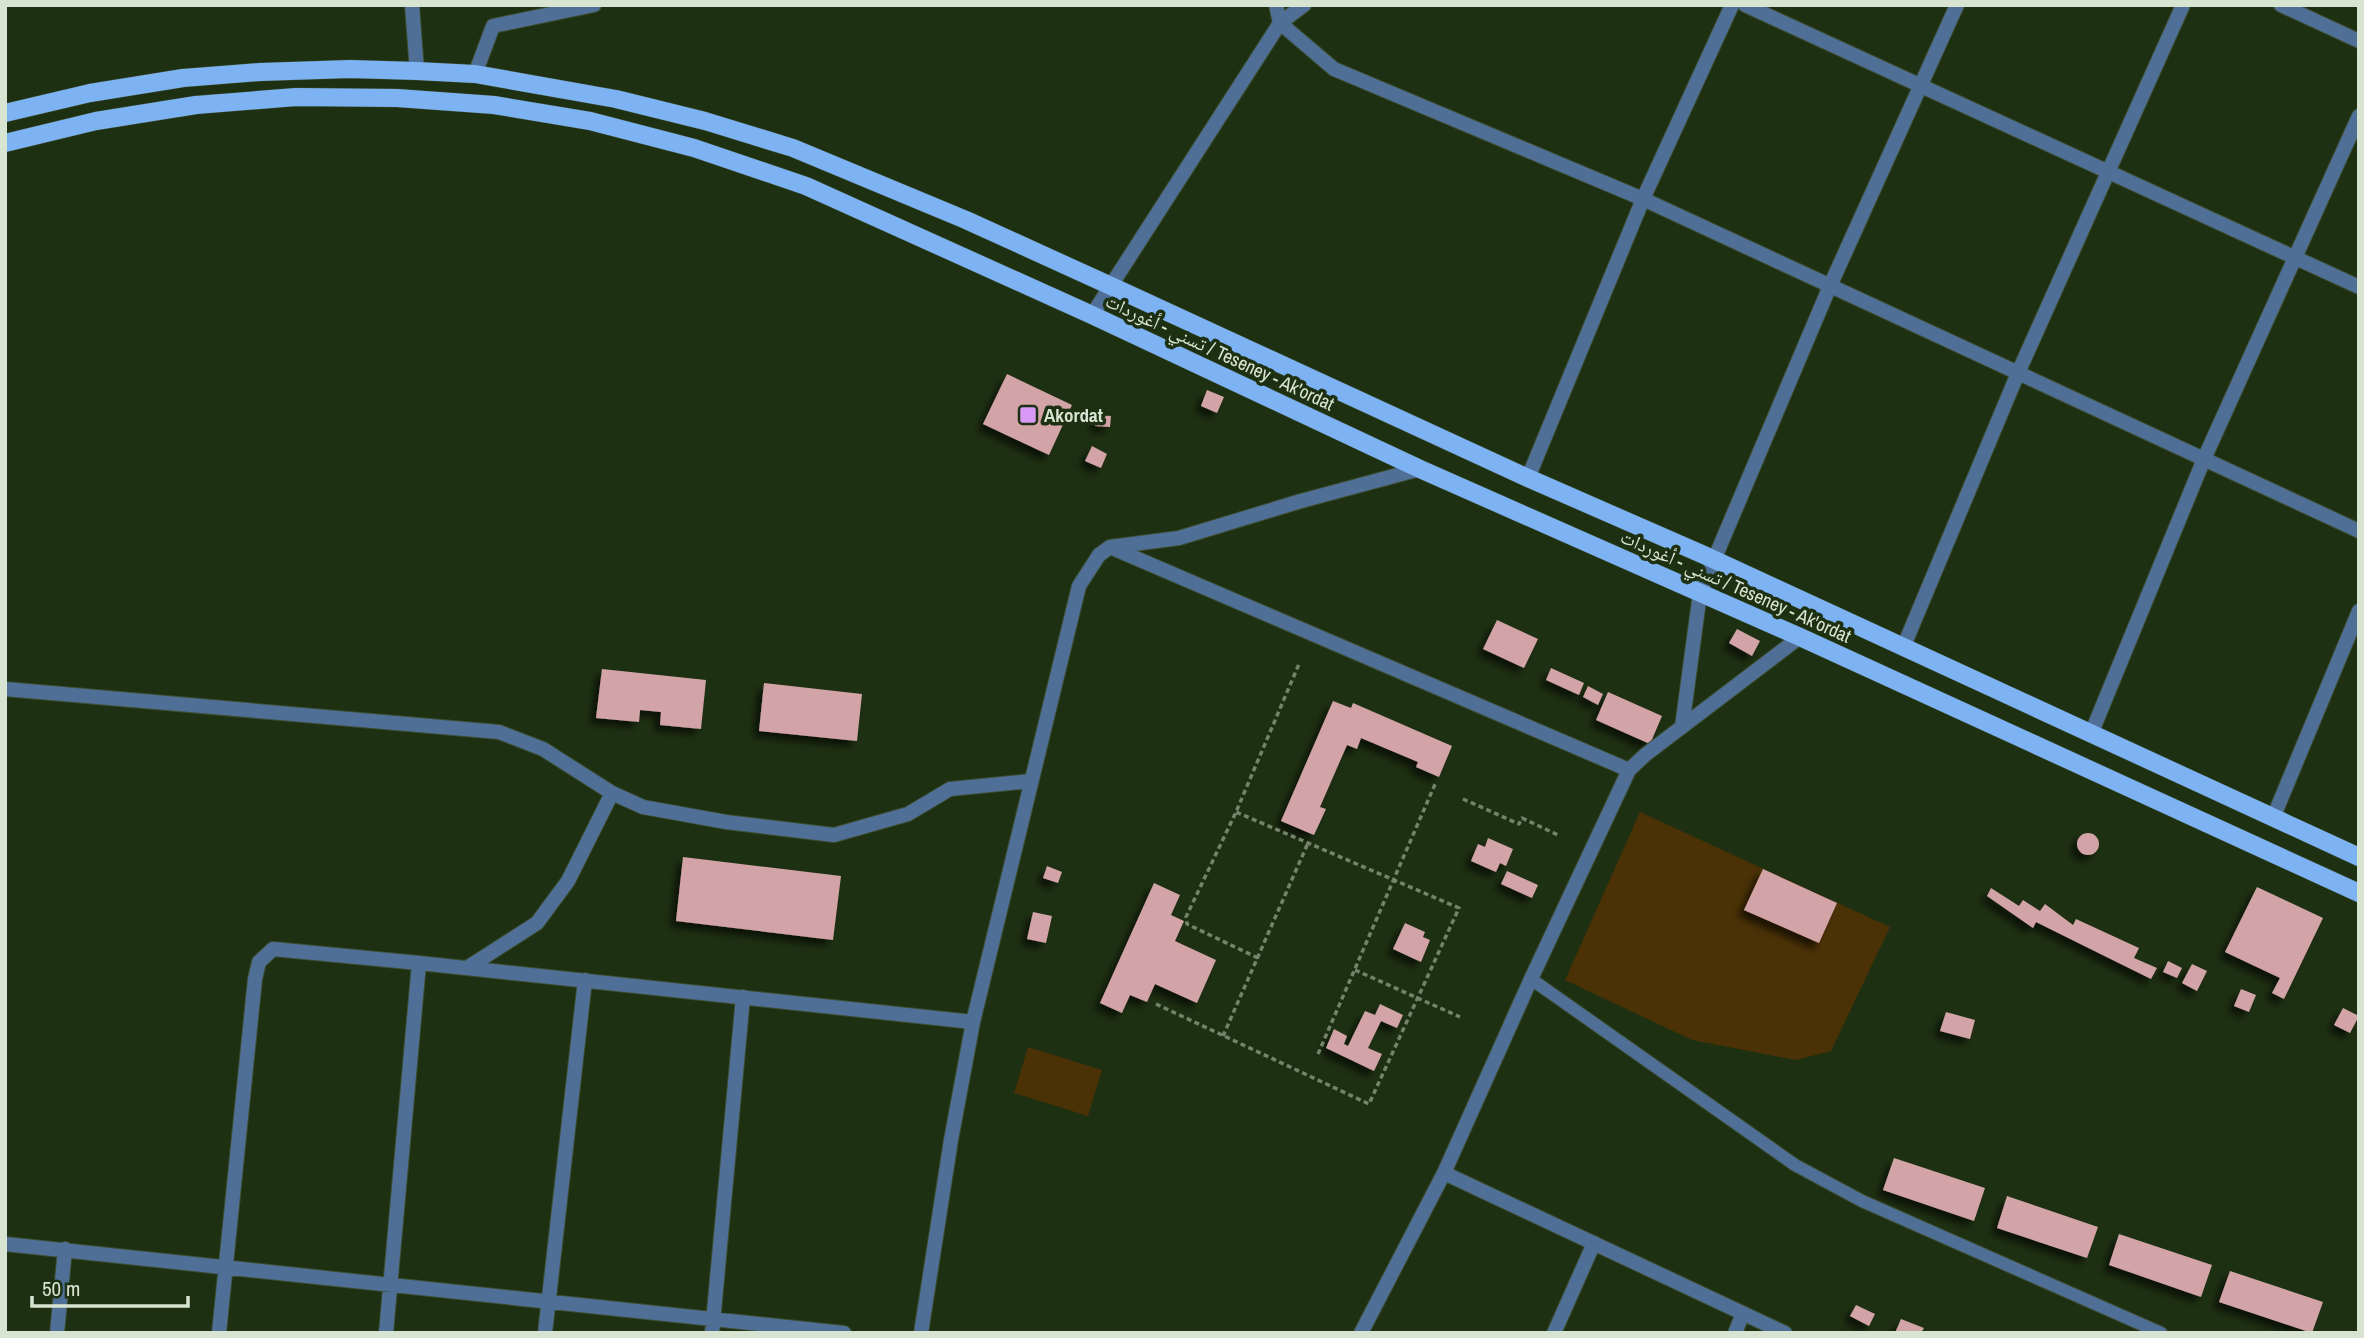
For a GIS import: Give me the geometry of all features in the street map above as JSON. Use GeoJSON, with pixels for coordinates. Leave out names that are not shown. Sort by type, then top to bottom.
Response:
{"type":"FeatureCollection","features":[{"type":"Feature","properties":{"kind":"main road"},"geometry":{"type":"LineString","coordinates":[[5,113],[90,93],[183,78],[337,69],[417,71],[475,74],[616,99],[705,121],[793,148],[966,220],[2359,857]]}},
{"type":"Feature","properties":{"kind":"main road","name":"تسني - أغوردات / Teseney - Ak'ordat"},"geometry":{"type":"LineString","coordinates":[[5,143],[96,121],[196,105],[296,97],[397,98],[494,105],[590,121],[694,148],[806,186],[1092,315],[1420,469],[2078,762],[2359,893]]}},
{"type":"Feature","properties":{"kind":"street"},"geometry":{"type":"LineString","coordinates":[[412,5],[417,71]]}},
{"type":"Feature","properties":{"kind":"street"},"geometry":{"type":"LineString","coordinates":[[475,74],[493,26],[594,5]]}},
{"type":"Feature","properties":{"kind":"street"},"geometry":{"type":"LineString","coordinates":[[1276,5],[1280,23],[1334,69],[1643,199],[2359,531]]}},
{"type":"Feature","properties":{"kind":"street"},"geometry":{"type":"LineString","coordinates":[[1092,315],[1280,23],[1304,5]]}},
{"type":"Feature","properties":{"kind":"street"},"geometry":{"type":"LineString","coordinates":[[1528,478],[1643,199],[1732,5]]}},
{"type":"Feature","properties":{"kind":"street"},"geometry":{"type":"LineString","coordinates":[[1745,5],[2359,287]]}},
{"type":"Feature","properties":{"kind":"street"},"geometry":{"type":"LineString","coordinates":[[1682,727],[1700,593],[1830,286],[1957,5]]}},
{"type":"Feature","properties":{"kind":"street"},"geometry":{"type":"LineString","coordinates":[[1903,648],[2018,373],[2183,5]]}},
{"type":"Feature","properties":{"kind":"street"},"geometry":{"type":"LineString","coordinates":[[2281,5],[2359,41]]}},
{"type":"Feature","properties":{"kind":"street"},"geometry":{"type":"LineString","coordinates":[[2091,734],[2204,459],[2359,116]]}},
{"type":"Feature","properties":{"kind":"street"},"geometry":{"type":"LineString","coordinates":[[921,1333],[973,1022],[1079,586],[1099,555],[1110,547],[1179,538],[1420,469]]}},
{"type":"Feature","properties":{"kind":"street"},"geometry":{"type":"LineString","coordinates":[[1110,547],[1629,770]]}},
{"type":"Feature","properties":{"kind":"street"},"geometry":{"type":"LineString","coordinates":[[2273,818],[2359,611]]}},
{"type":"Feature","properties":{"kind":"street"},"geometry":{"type":"LineString","coordinates":[[1362,1333],[1444,1173],[1629,770],[1800,637]]}},
{"type":"Feature","properties":{"kind":"street"},"geometry":{"type":"LineString","coordinates":[[5,689],[499,732],[543,749],[612,793],[643,807],[726,822],[834,835],[908,814],[950,789],[1031,781]]}},
{"type":"Feature","properties":{"kind":"street"},"geometry":{"type":"LineString","coordinates":[[467,968],[537,923],[568,881],[612,793]]}},
{"type":"Feature","properties":{"kind":"street"},"geometry":{"type":"LineString","coordinates":[[219,1333],[255,979],[259,962],[273,949],[973,1022]]}},
{"type":"Feature","properties":{"kind":"street"},"geometry":{"type":"LineString","coordinates":[[387,1333],[419,963]]}},
{"type":"Feature","properties":{"kind":"street"},"geometry":{"type":"LineString","coordinates":[[545,1333],[585,980]]}},
{"type":"Feature","properties":{"kind":"street"},"geometry":{"type":"LineString","coordinates":[[713,1326],[743,997]]}},
{"type":"Feature","properties":{"kind":"street"},"geometry":{"type":"LineString","coordinates":[[1444,1173],[1785,1333]]}},
{"type":"Feature","properties":{"kind":"street"},"geometry":{"type":"LineString","coordinates":[[1554,1333],[1594,1243]]}},
{"type":"Feature","properties":{"kind":"street"},"geometry":{"type":"LineString","coordinates":[[5,1244],[548,1301],[713,1326],[844,1333]]}},
{"type":"Feature","properties":{"kind":"street"},"geometry":{"type":"LineString","coordinates":[[57,1333],[65,1249]]}},
{"type":"Feature","properties":{"kind":"street"},"geometry":{"type":"LineString","coordinates":[[1735,1333],[1743,1313]]}},
{"type":"Feature","properties":{"kind":"lane"},"geometry":{"type":"LineString","coordinates":[[1531,979],[1795,1165],[1825,1183],[2161,1333]]}},
{"type":"Feature","properties":{"kind":"path"},"geometry":{"type":"LineString","coordinates":[[1258,958],[1187,923],[1186,917],[1236,812],[1299,664]]}},
{"type":"Feature","properties":{"kind":"path"},"geometry":{"type":"LineString","coordinates":[[1318,1054],[1436,782]]}},
{"type":"Feature","properties":{"kind":"path"},"geometry":{"type":"LineString","coordinates":[[1463,799],[1519,824],[1522,818],[1560,836]]}},
{"type":"Feature","properties":{"kind":"path"},"geometry":{"type":"LineString","coordinates":[[1156,1004],[1369,1104],[1459,908],[1236,812]]}},
{"type":"Feature","properties":{"kind":"path"},"geometry":{"type":"LineString","coordinates":[[1223,1036],[1308,843]]}},
{"type":"Feature","properties":{"kind":"path"},"geometry":{"type":"LineString","coordinates":[[1355,970],[1460,1017]]}},
{"type":"Feature","properties":{"kind":"shaded area"},"geometry":{"type":"Polygon","coordinates":[[[1640,812],[1890,927],[1831,1051],[1796,1060],[1692,1040],[1565,980],[1640,812]]]}},
{"type":"Feature","properties":{"kind":"shaded area"},"geometry":{"type":"Polygon","coordinates":[[[1028,1047],[1102,1070],[1088,1116],[1014,1093],[1028,1047]]]}},
{"type":"Feature","properties":{"kind":"building","name":"Akordat"},"geometry":{"type":"Polygon","coordinates":[[[1007,374],[1072,405],[1049,455],[983,424],[1007,374]]]}},
{"type":"Feature","properties":{"kind":"building"},"geometry":{"type":"Polygon","coordinates":[[[1207,390],[1224,397],[1217,413],[1201,406],[1207,390]]]}},
{"type":"Feature","properties":{"kind":"building"},"geometry":{"type":"Polygon","coordinates":[[[1096,415],[1111,416],[1110,427],[1095,426],[1096,415]]]}},
{"type":"Feature","properties":{"kind":"building"},"geometry":{"type":"Polygon","coordinates":[[[1092,446],[1107,454],[1101,468],[1085,461],[1092,446]]]}},
{"type":"Feature","properties":{"kind":"building"},"geometry":{"type":"Polygon","coordinates":[[[1497,620],[1538,639],[1524,668],[1483,649],[1497,620]]]}},
{"type":"Feature","properties":{"kind":"building"},"geometry":{"type":"Polygon","coordinates":[[[1737,629],[1760,641],[1752,656],[1729,643],[1737,629]]]}},
{"type":"Feature","properties":{"kind":"building"},"geometry":{"type":"Polygon","coordinates":[[[1551,668],[1584,683],[1579,695],[1546,680],[1551,668]]]}},
{"type":"Feature","properties":{"kind":"building"},"geometry":{"type":"Polygon","coordinates":[[[602,669],[706,680],[701,729],[660,725],[661,712],[640,710],[639,722],[596,718],[602,669]]]}},
{"type":"Feature","properties":{"kind":"building"},"geometry":{"type":"Polygon","coordinates":[[[764,683],[862,694],[857,741],[759,731],[764,683]]]}},
{"type":"Feature","properties":{"kind":"building"},"geometry":{"type":"Polygon","coordinates":[[[1588,686],[1603,694],[1598,705],[1583,697],[1588,686]]]}},
{"type":"Feature","properties":{"kind":"building"},"geometry":{"type":"Polygon","coordinates":[[[1608,692],[1662,716],[1650,744],[1596,720],[1608,692]]]}},
{"type":"Feature","properties":{"kind":"building"},"geometry":{"type":"Polygon","coordinates":[[[1333,701],[1351,708],[1353,703],[1452,746],[1439,777],[1416,767],[1418,762],[1361,738],[1357,749],[1347,745],[1320,807],[1326,809],[1314,835],[1281,821],[1333,701]]]}},
{"type":"Feature","properties":{"kind":"building"},"geometry":{"type":"Polygon","coordinates":[[[2088,833],[2096,836],[2099,844],[2096,852],[2088,855],[2080,852],[2077,844],[2080,836],[2088,833]]]}},
{"type":"Feature","properties":{"kind":"building"},"geometry":{"type":"Polygon","coordinates":[[[1488,838],[1513,849],[1506,866],[1500,863],[1496,872],[1471,861],[1478,844],[1485,847],[1488,838]]]}},
{"type":"Feature","properties":{"kind":"building"},"geometry":{"type":"Polygon","coordinates":[[[683,857],[841,876],[833,940],[676,921],[683,857]]]}},
{"type":"Feature","properties":{"kind":"building"},"geometry":{"type":"Polygon","coordinates":[[[1047,866],[1062,872],[1058,883],[1043,878],[1047,866]]]}},
{"type":"Feature","properties":{"kind":"building"},"geometry":{"type":"Polygon","coordinates":[[[1763,869],[1837,903],[1819,943],[1744,910],[1763,869]]]}},
{"type":"Feature","properties":{"kind":"building"},"geometry":{"type":"Polygon","coordinates":[[[1507,871],[1538,885],[1532,898],[1501,884],[1507,871]]]}},
{"type":"Feature","properties":{"kind":"building"},"geometry":{"type":"Polygon","coordinates":[[[1154,883],[1180,895],[1171,915],[1184,921],[1175,941],[1216,960],[1197,1003],[1155,984],[1147,1002],[1130,995],[1122,1013],[1100,1003],[1154,883]]]}},
{"type":"Feature","properties":{"kind":"building"},"geometry":{"type":"Polygon","coordinates":[[[2257,887],[2323,918],[2284,999],[2272,993],[2280,978],[2225,952],[2257,887]]]}},
{"type":"Feature","properties":{"kind":"building"},"geometry":{"type":"Polygon","coordinates":[[[1991,888],[2019,906],[2023,900],[2040,911],[2045,904],[2073,925],[2076,919],[2139,948],[2134,958],[2157,968],[2151,979],[2036,922],[2033,928],[1987,896],[1991,888]]]}},
{"type":"Feature","properties":{"kind":"building"},"geometry":{"type":"Polygon","coordinates":[[[1033,912],[1052,916],[1046,943],[1027,939],[1033,912]]]}},
{"type":"Feature","properties":{"kind":"building"},"geometry":{"type":"Polygon","coordinates":[[[1405,923],[1425,932],[1423,937],[1430,940],[1421,962],[1393,949],[1405,923]]]}},
{"type":"Feature","properties":{"kind":"building"},"geometry":{"type":"Polygon","coordinates":[[[2168,961],[2182,968],[2177,978],[2163,972],[2168,961]]]}},
{"type":"Feature","properties":{"kind":"building"},"geometry":{"type":"Polygon","coordinates":[[[2192,964],[2207,971],[2197,991],[2182,983],[2192,964]]]}},
{"type":"Feature","properties":{"kind":"building"},"geometry":{"type":"Polygon","coordinates":[[[2241,989],[2256,995],[2249,1012],[2234,1006],[2241,989]]]}},
{"type":"Feature","properties":{"kind":"building"},"geometry":{"type":"Polygon","coordinates":[[[1380,1004],[1403,1015],[1397,1028],[1381,1021],[1368,1048],[1382,1054],[1374,1071],[1326,1048],[1334,1029],[1347,1036],[1344,1044],[1348,1046],[1365,1011],[1375,1015],[1380,1004]]]}},
{"type":"Feature","properties":{"kind":"building"},"geometry":{"type":"Polygon","coordinates":[[[2343,1008],[2359,1016],[2350,1033],[2334,1025],[2343,1008]]]}},
{"type":"Feature","properties":{"kind":"building"},"geometry":{"type":"Polygon","coordinates":[[[1946,1012],[1975,1020],[1970,1039],[1940,1031],[1946,1012]]]}},
{"type":"Feature","properties":{"kind":"building"},"geometry":{"type":"Polygon","coordinates":[[[1894,1158],[1985,1188],[1974,1221],[1883,1190],[1894,1158]]]}},
{"type":"Feature","properties":{"kind":"building"},"geometry":{"type":"Polygon","coordinates":[[[2007,1196],[2098,1227],[2087,1258],[1997,1228],[2007,1196]]]}},
{"type":"Feature","properties":{"kind":"building"},"geometry":{"type":"Polygon","coordinates":[[[2119,1234],[2212,1265],[2201,1297],[2109,1265],[2119,1234]]]}},
{"type":"Feature","properties":{"kind":"building"},"geometry":{"type":"Polygon","coordinates":[[[2230,1271],[2323,1302],[2312,1333],[2219,1302],[2230,1271]]]}},
{"type":"Feature","properties":{"kind":"building"},"geometry":{"type":"Polygon","coordinates":[[[1856,1305],[1875,1314],[1869,1326],[1850,1316],[1856,1305]]]}},
{"type":"Feature","properties":{"kind":"building"},"geometry":{"type":"Polygon","coordinates":[[[1901,1319],[1924,1328],[1921,1333],[1895,1333],[1901,1319]]]}},
{"type":"Feature","properties":{"kind":"place","name":"Akordat"},"geometry":{"type":"Point","coordinates":[1028,415]}}]}
